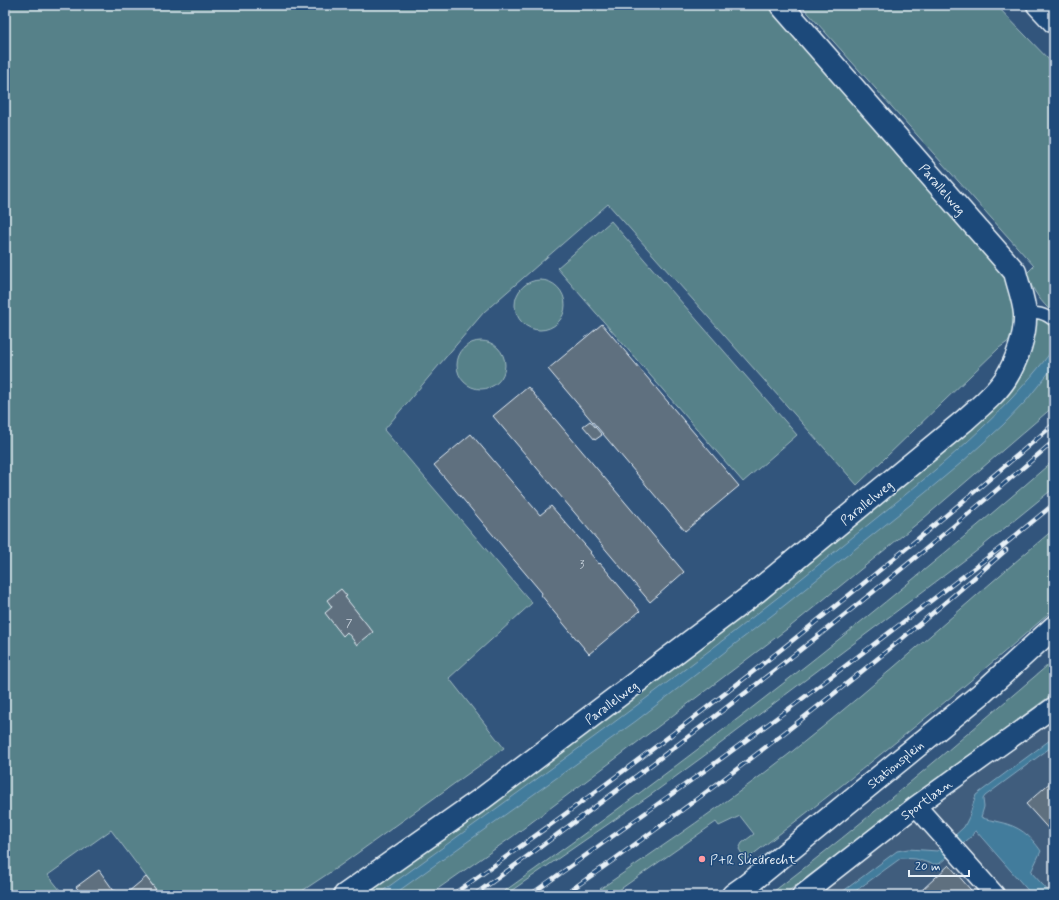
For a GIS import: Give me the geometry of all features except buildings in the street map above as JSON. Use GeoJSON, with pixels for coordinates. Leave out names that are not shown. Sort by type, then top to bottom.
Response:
{"type":"FeatureCollection","features":[{"type":"Feature","properties":{"kind":"street","name":"Parallelweg"},"geometry":{"type":"LineString","coordinates":[[345,895],[483,798],[750,597],[965,420],[992,395],[1006,378],[1021,344],[1025,313],[1015,272],[781,5]]}},
{"type":"Feature","properties":{"kind":"street"},"geometry":{"type":"LineString","coordinates":[[1038,5],[1054,22]]}},
{"type":"Feature","properties":{"kind":"street","name":"Stationsplein"},"geometry":{"type":"LineString","coordinates":[[733,895],[974,699],[1054,628]]}},
{"type":"Feature","properties":{"kind":"street","name":"Sportlaan"},"geometry":{"type":"LineString","coordinates":[[802,895],[916,806],[1054,707]]}},
{"type":"Feature","properties":{"kind":"street"},"geometry":{"type":"LineString","coordinates":[[916,806],[995,895]]}},
{"type":"Feature","properties":{"kind":"lane"},"geometry":{"type":"LineString","coordinates":[[1025,313],[1041,313],[1054,321]]}},
{"type":"Feature","properties":{"kind":"shaded area"},"geometry":{"type":"Polygon","coordinates":[[[1054,348],[1054,366],[1026,401],[1003,425],[925,493],[775,613],[636,721],[393,895],[377,895],[554,767],[729,636],[786,591],[955,453],[982,429],[1031,376],[1054,348]]]}},
{"type":"Feature","properties":{"kind":"shaded area"},"geometry":{"type":"Polygon","coordinates":[[[1054,684],[1054,895],[775,895],[1054,684]]]}},
{"type":"Feature","properties":{"kind":"shaded area"},"geometry":{"type":"Polygon","coordinates":[[[1054,737],[1054,745],[985,796],[983,799],[984,807],[981,817],[1012,826],[1033,840],[1041,851],[1031,872],[1052,895],[1032,895],[976,831],[939,864],[932,864],[916,859],[901,858],[850,895],[838,895],[897,851],[908,849],[938,851],[964,827],[976,795],[1054,737]]]}},
{"type":"Feature","properties":{"kind":"green space"},"geometry":{"type":"Polygon","coordinates":[[[5,5],[769,5],[990,253],[1009,283],[1015,307],[1013,338],[999,348],[857,485],[608,204],[484,312],[384,430],[532,603],[449,678],[504,748],[338,867],[296,895],[160,895],[111,830],[48,875],[64,895],[5,895],[5,5]]]}},
{"type":"Feature","properties":{"kind":"green space"},"geometry":{"type":"Polygon","coordinates":[[[801,5],[996,5],[1054,65],[1054,314],[1038,296],[1026,274],[1034,266],[801,5]]]}},
{"type":"Feature","properties":{"kind":"green space"},"geometry":{"type":"Polygon","coordinates":[[[611,221],[797,435],[743,482],[557,268],[611,221]]]}},
{"type":"Feature","properties":{"kind":"green space"},"geometry":{"type":"Polygon","coordinates":[[[540,280],[549,282],[558,287],[563,296],[565,305],[563,314],[558,323],[549,328],[540,330],[531,328],[522,323],[517,314],[515,305],[517,296],[522,287],[531,282],[540,280]]]}},
{"type":"Feature","properties":{"kind":"green space"},"geometry":{"type":"Polygon","coordinates":[[[1039,317],[1054,329],[1054,406],[924,518],[791,626],[512,837],[429,895],[360,895],[764,599],[899,490],[981,420],[1035,321],[1039,317]]]}},
{"type":"Feature","properties":{"kind":"green space"},"geometry":{"type":"Polygon","coordinates":[[[476,341],[486,341],[498,348],[505,360],[505,370],[498,382],[486,389],[476,389],[468,385],[461,378],[457,370],[457,360],[461,352],[468,345],[476,341]]]}},
{"type":"Feature","properties":{"kind":"green space"},"geometry":{"type":"Polygon","coordinates":[[[1054,460],[1054,488],[974,553],[652,794],[505,895],[499,895],[571,844],[782,684],[920,574],[1054,460]]]}},
{"type":"Feature","properties":{"kind":"green space"},"geometry":{"type":"Polygon","coordinates":[[[1054,529],[1054,609],[862,770],[743,862],[740,857],[742,854],[739,849],[742,843],[754,834],[740,816],[719,826],[716,822],[612,895],[605,894],[601,891],[600,889],[672,840],[766,772],[823,727],[1054,529]]]}},
{"type":"Feature","properties":{"kind":"green space"},"geometry":{"type":"Polygon","coordinates":[[[1054,660],[1054,693],[783,895],[769,895],[877,809],[1054,660]]]}},
{"type":"Feature","properties":{"kind":"railway"},"geometry":{"type":"LineString","coordinates":[[452,895],[607,783],[759,667],[908,547],[1054,424]]}},
{"type":"Feature","properties":{"kind":"railway"},"geometry":{"type":"LineString","coordinates":[[474,895],[696,731],[769,675],[913,560],[1054,441]]}},
{"type":"Feature","properties":{"kind":"railway"},"geometry":{"type":"LineString","coordinates":[[530,895],[794,705],[999,549],[1054,504]]}},
{"type":"Feature","properties":{"kind":"railway"},"geometry":{"type":"LineString","coordinates":[[564,895],[678,813],[790,728],[899,641],[1006,550]]}},
{"type":"Feature","properties":{"kind":"place","name":"P+R Sliedrecht"},"geometry":{"type":"Point","coordinates":[702,859]}}]}
